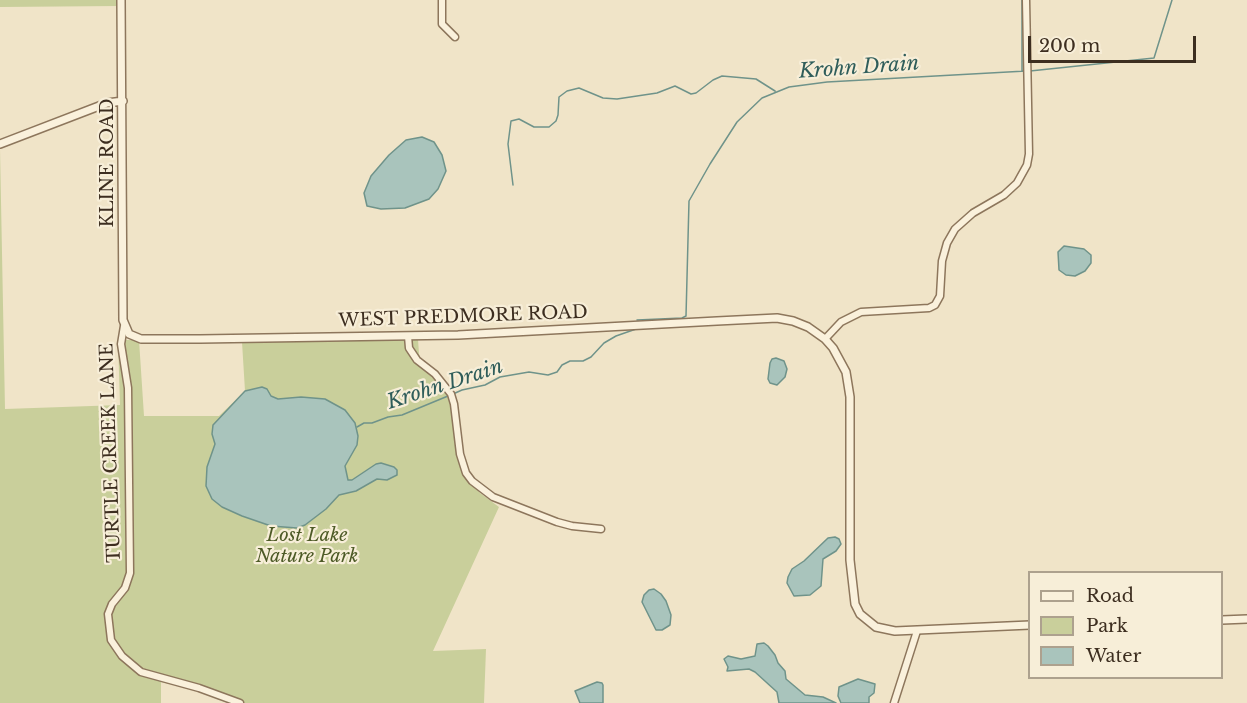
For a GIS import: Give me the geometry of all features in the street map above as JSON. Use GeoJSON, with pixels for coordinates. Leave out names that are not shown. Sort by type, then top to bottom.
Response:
{"type":"FeatureCollection","features":[{"type":"Feature","properties":{"kind":"street","name":"KLINE ROAD"},"geometry":{"type":"LineString","coordinates":[[121,0],[124,326]]}},
{"type":"Feature","properties":{"kind":"street"},"geometry":{"type":"LineString","coordinates":[[442,0],[442,24],[455,37]]}},
{"type":"Feature","properties":{"kind":"street"},"geometry":{"type":"LineString","coordinates":[[1026,0],[1029,154],[1027,165],[1017,183],[1004,195],[973,213],[955,229],[944,252],[940,296],[935,305],[929,308],[861,312],[841,322],[825,339],[833,348],[846,372],[850,397],[849,512],[852,588],[855,604],[860,614],[876,627],[894,631],[1028,626]]}},
{"type":"Feature","properties":{"kind":"street"},"geometry":{"type":"LineString","coordinates":[[0,144],[92,109],[123,101]]}},
{"type":"Feature","properties":{"kind":"street","name":"WEST PREDMORE ROAD"},"geometry":{"type":"LineString","coordinates":[[124,326],[129,334],[141,339],[408,336],[777,318],[808,327],[825,339]]}},
{"type":"Feature","properties":{"kind":"street","name":"TURTLE CREEK LANE"},"geometry":{"type":"LineString","coordinates":[[124,326],[121,344],[128,388],[130,573],[125,588],[112,604],[108,614],[111,640],[122,656],[141,672],[199,688],[240,703]]}},
{"type":"Feature","properties":{"kind":"street"},"geometry":{"type":"LineString","coordinates":[[408,336],[409,348],[417,360],[435,374],[451,394],[460,454],[466,473],[472,481],[493,497],[546,518],[572,526],[601,529]]}},
{"type":"Feature","properties":{"kind":"street"},"geometry":{"type":"LineString","coordinates":[[1223,620],[1247,619]]}},
{"type":"Feature","properties":{"kind":"street"},"geometry":{"type":"LineString","coordinates":[[894,703],[917,631]]}},
{"type":"Feature","properties":{"kind":"green space"},"geometry":{"type":"Polygon","coordinates":[[[0,0],[119,0],[119,6],[0,7],[0,0]]]}},
{"type":"Feature","properties":{"kind":"green space","name":"Lost Lake Nature Park"},"geometry":{"type":"Polygon","coordinates":[[[0,149],[5,409],[120,405],[118,340],[139,340],[144,416],[219,416],[245,391],[242,342],[418,339],[419,354],[424,367],[452,400],[460,456],[466,475],[480,493],[499,507],[433,651],[486,649],[484,703],[230,703],[206,692],[161,682],[161,703],[0,703],[0,149]]]}},
{"type":"Feature","properties":{"kind":"water"},"geometry":{"type":"Polygon","coordinates":[[[422,137],[434,142],[442,155],[446,171],[438,189],[429,199],[405,208],[381,209],[367,206],[364,193],[371,176],[406,140],[422,137]]]}},
{"type":"Feature","properties":{"kind":"water"},"geometry":{"type":"Polygon","coordinates":[[[1064,246],[1084,249],[1091,255],[1091,263],[1085,271],[1075,276],[1066,275],[1059,270],[1058,252],[1064,246]]]}},
{"type":"Feature","properties":{"kind":"water"},"geometry":{"type":"Polygon","coordinates":[[[776,358],[784,361],[787,369],[785,377],[777,385],[770,383],[768,379],[770,363],[776,358]]]}},
{"type":"Feature","properties":{"kind":"water"},"geometry":{"type":"Polygon","coordinates":[[[262,387],[278,399],[301,397],[325,399],[345,410],[355,423],[358,436],[357,445],[345,466],[348,480],[352,480],[381,463],[394,467],[397,475],[387,480],[377,479],[356,491],[339,495],[326,509],[305,525],[297,528],[271,526],[222,507],[212,499],[206,486],[207,467],[215,444],[212,434],[213,425],[245,391],[262,387]]]}},
{"type":"Feature","properties":{"kind":"water"},"geometry":{"type":"Polygon","coordinates":[[[835,537],[841,544],[836,551],[823,559],[821,586],[810,595],[794,596],[787,583],[792,569],[828,538],[835,537]]]}},
{"type":"Feature","properties":{"kind":"water"},"geometry":{"type":"Polygon","coordinates":[[[654,589],[666,601],[671,615],[670,625],[662,630],[656,630],[642,602],[644,595],[654,589]]]}},
{"type":"Feature","properties":{"kind":"water"},"geometry":{"type":"Polygon","coordinates":[[[764,643],[785,671],[786,679],[805,695],[823,697],[836,703],[779,703],[777,692],[755,672],[749,669],[727,671],[728,667],[724,659],[728,656],[741,659],[755,656],[757,644],[764,643]]]}},
{"type":"Feature","properties":{"kind":"water"},"geometry":{"type":"Polygon","coordinates":[[[858,679],[875,684],[874,693],[869,697],[869,703],[841,703],[838,696],[839,687],[858,679]]]}},
{"type":"Feature","properties":{"kind":"water"},"geometry":{"type":"Polygon","coordinates":[[[597,682],[603,685],[603,703],[580,703],[575,691],[597,682]]]}},
{"type":"Feature","properties":{"kind":"waterway"},"geometry":{"type":"LineString","coordinates":[[1022,0],[1022,71]]}},
{"type":"Feature","properties":{"kind":"waterway","name":"Krohn Drain"},"geometry":{"type":"LineString","coordinates":[[1030,71],[1154,58],[1172,0]]}},
{"type":"Feature","properties":{"kind":"waterway","name":"Krohn Drain"},"geometry":{"type":"LineString","coordinates":[[637,320],[686,316],[689,201],[737,122],[762,98],[789,87],[827,82],[1026,71]]}},
{"type":"Feature","properties":{"kind":"waterway"},"geometry":{"type":"LineString","coordinates":[[513,185],[508,144],[511,121],[519,119],[534,127],[549,127],[556,121],[559,97],[567,91],[579,88],[603,98],[617,99],[657,93],[675,86],[691,94],[722,76],[756,79],[775,91]]}},
{"type":"Feature","properties":{"kind":"waterway","name":"Krohn Drain"},"geometry":{"type":"LineString","coordinates":[[453,394],[485,385],[500,377],[529,372],[548,375],[557,372],[562,365],[570,361],[583,361],[591,357],[604,343],[636,329]]}},
{"type":"Feature","properties":{"kind":"waterway","name":"Krohn Drain"},"geometry":{"type":"LineString","coordinates":[[357,427],[364,423],[402,415],[448,396]]}}]}
